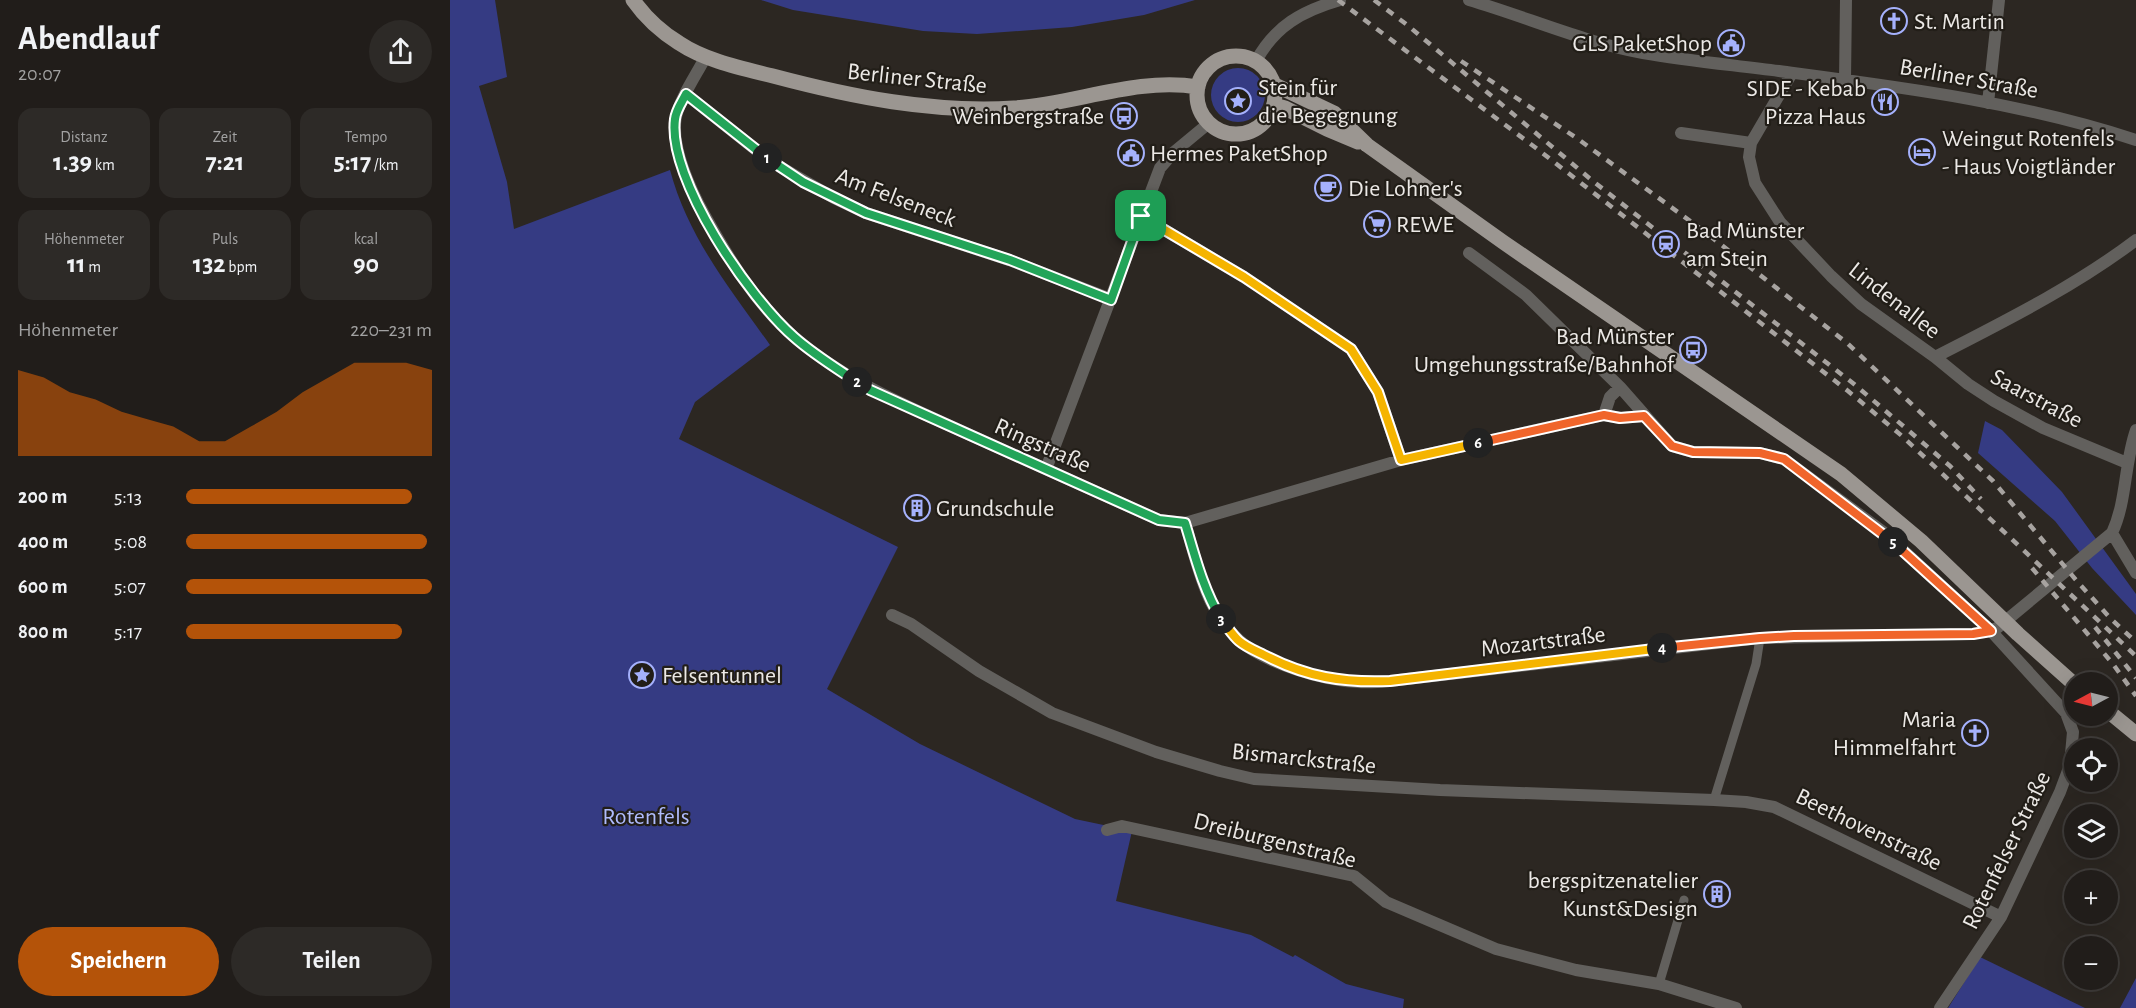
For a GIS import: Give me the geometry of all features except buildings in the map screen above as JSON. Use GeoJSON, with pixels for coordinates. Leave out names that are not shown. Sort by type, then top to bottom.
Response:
{"type":"FeatureCollection","features":[{"type":"Feature","properties":{"kind":"main road","name":"Berliner Straße"},"geometry":{"type":"LineString","coordinates":[[633,0],[666,34],[706,57],[833,92],[882,101],[942,108],[1016,108],[1121,89],[1176,85],[1198,87]]}},
{"type":"Feature","properties":{"kind":"main road"},"geometry":{"type":"LineString","coordinates":[[1238,56],[1256,61],[1269,72],[1275,86],[1274,105],[1263,123],[1247,133],[1227,133],[1209,123],[1199,106],[1198,87],[1206,70],[1220,59],[1238,56]]}},
{"type":"Feature","properties":{"kind":"main road"},"geometry":{"type":"LineString","coordinates":[[1275,86],[1334,113],[1367,145],[1503,242],[1841,474],[1921,541],[2064,675]]}},
{"type":"Feature","properties":{"kind":"main road"},"geometry":{"type":"LineString","coordinates":[[1274,105],[1367,145]]}},
{"type":"Feature","properties":{"kind":"main road"},"geometry":{"type":"LineString","coordinates":[[2118,719],[2136,734]]}},
{"type":"Feature","properties":{"kind":"street"},"geometry":{"type":"LineString","coordinates":[[1256,61],[1274,33],[1313,10],[1340,0]]}},
{"type":"Feature","properties":{"kind":"street","name":"Berliner Straße"},"geometry":{"type":"LineString","coordinates":[[1469,0],[1607,46],[1644,54],[1845,80],[1988,103],[2086,124],[2136,141]]}},
{"type":"Feature","properties":{"kind":"street"},"geometry":{"type":"LineString","coordinates":[[1845,80],[1846,0]]}},
{"type":"Feature","properties":{"kind":"street"},"geometry":{"type":"LineString","coordinates":[[1988,103],[1999,0]]}},
{"type":"Feature","properties":{"kind":"street","name":"Ringstraße"},"geometry":{"type":"LineString","coordinates":[[706,57],[675,118],[681,162],[697,202],[732,263],[782,325],[815,353],[870,390],[1159,520],[1185,523],[1401,460],[1604,415],[1620,418],[1644,416]]}},
{"type":"Feature","properties":{"kind":"street"},"geometry":{"type":"LineString","coordinates":[[1681,133],[1751,143],[1792,73]]}},
{"type":"Feature","properties":{"kind":"street","name":"Am Felseneck"},"geometry":{"type":"LineString","coordinates":[[686,94],[770,161],[834,198],[866,213],[1010,260],[1111,300]]}},
{"type":"Feature","properties":{"kind":"street"},"geometry":{"type":"LineString","coordinates":[[1046,469],[1141,216],[1164,161],[1209,123]]}},
{"type":"Feature","properties":{"kind":"street","name":"Lindenallee"},"geometry":{"type":"LineString","coordinates":[[1751,143],[1749,157],[1755,183],[1780,222],[1860,304],[1935,357],[2075,281],[2113,258],[2136,240]]}},
{"type":"Feature","properties":{"kind":"street"},"geometry":{"type":"LineString","coordinates":[[1141,216],[1244,277],[1351,349],[1378,392],[1401,460]]}},
{"type":"Feature","properties":{"kind":"street","name":"Rotenfelser Straße"},"geometry":{"type":"LineString","coordinates":[[1469,253],[1526,295],[1620,387],[1672,446],[1693,452],[1760,453],[1784,459],[1882,531],[1994,630],[2026,672],[2066,713],[2073,732],[2070,765],[2060,792],[2001,917],[1940,1008]]}},
{"type":"Feature","properties":{"kind":"street","name":"Saarstraße"},"geometry":{"type":"LineString","coordinates":[[1935,357],[1968,384],[1994,401],[2065,438],[2127,463]]}},
{"type":"Feature","properties":{"kind":"street"},"geometry":{"type":"LineString","coordinates":[[1604,415],[1610,397],[1620,387]]}},
{"type":"Feature","properties":{"kind":"street"},"geometry":{"type":"LineString","coordinates":[[1994,630],[2112,533],[2119,518],[2127,463],[2133,448],[2136,430]]}},
{"type":"Feature","properties":{"kind":"street","name":"Mozartstraße"},"geometry":{"type":"LineString","coordinates":[[1185,523],[1211,602],[1221,620],[1239,640],[1303,672],[1330,679],[1357,682],[1390,681],[1760,638],[1954,635],[1994,630]]}},
{"type":"Feature","properties":{"kind":"street"},"geometry":{"type":"LineString","coordinates":[[2112,533],[2136,573]]}},
{"type":"Feature","properties":{"kind":"street","name":"Bismarckstraße"},"geometry":{"type":"LineString","coordinates":[[892,615],[911,624],[979,671],[1052,713],[1156,752],[1254,779],[1440,790],[1713,800]]}},
{"type":"Feature","properties":{"kind":"street"},"geometry":{"type":"LineString","coordinates":[[1713,800],[1756,664],[1760,638]]}},
{"type":"Feature","properties":{"kind":"street","name":"Beethovenstraße"},"geometry":{"type":"LineString","coordinates":[[1713,800],[1774,807],[2001,917]]}},
{"type":"Feature","properties":{"kind":"street","name":"Dreiburgenstraße"},"geometry":{"type":"LineString","coordinates":[[1107,830],[1122,826],[1354,876],[1386,902],[1496,948],[1576,970],[1659,984],[1736,1008]]}},
{"type":"Feature","properties":{"kind":"street"},"geometry":{"type":"LineString","coordinates":[[1659,984],[1684,900]]}},
{"type":"Feature","properties":{"kind":"green space","name":"Rotenfels"},"geometry":{"type":"Polygon","coordinates":[[[450,0],[495,0],[507,77],[479,86],[507,182],[514,229],[670,170],[699,240],[770,345],[695,402],[679,439],[898,547],[827,689],[920,744],[1075,819],[1132,831],[1116,901],[1251,935],[1293,957],[1295,955],[1346,984],[1404,999],[1403,1008],[450,1008],[450,0]]]}},
{"type":"Feature","properties":{"kind":"green space"},"geometry":{"type":"Polygon","coordinates":[[[761,0],[1195,0],[1144,15],[1072,27],[977,34],[923,31],[793,10],[761,0]]]}},
{"type":"Feature","properties":{"kind":"green space"},"geometry":{"type":"Polygon","coordinates":[[[1233,68],[1243,68],[1253,72],[1261,80],[1265,95],[1261,110],[1253,118],[1243,122],[1233,122],[1223,118],[1215,110],[1211,100],[1211,90],[1215,80],[1223,72],[1233,68]]]}},
{"type":"Feature","properties":{"kind":"green space"},"geometry":{"type":"Polygon","coordinates":[[[1985,421],[2002,430],[2062,492],[2136,594],[2136,615],[2092,568],[2055,521],[1978,453],[1985,421]]]}},
{"type":"Feature","properties":{"kind":"green space"},"geometry":{"type":"Polygon","coordinates":[[[1980,957],[2085,1008],[1948,1008],[1980,957]]]}},
{"type":"Feature","properties":{"kind":"green space"},"geometry":{"type":"Polygon","coordinates":[[[2136,978],[2136,1008],[2120,1008],[2136,978]]]}},
{"type":"Feature","properties":{"kind":"railway"},"geometry":{"type":"LineString","coordinates":[[1338,0],[1536,148],[1848,391],[1902,436],[2136,656]]}},
{"type":"Feature","properties":{"kind":"railway"},"geometry":{"type":"LineString","coordinates":[[1374,0],[1406,24],[1594,182],[1854,384],[1950,466],[1981,499]]}},
{"type":"Feature","properties":{"kind":"railway"},"geometry":{"type":"LineString","coordinates":[[1461,61],[1578,139],[1701,229],[1847,343],[1993,481],[2076,580],[2111,619],[2136,642]]}},
{"type":"Feature","properties":{"kind":"railway"},"geometry":{"type":"LineString","coordinates":[[2032,568],[2113,664],[2136,696]]}},
{"type":"Feature","properties":{"kind":"railway"},"geometry":{"type":"LineString","coordinates":[[2095,627],[2136,678]]}},
{"type":"Feature","properties":{"kind":"place","name":"St. Martin"},"geometry":{"type":"Point","coordinates":[1894,21]}},
{"type":"Feature","properties":{"kind":"place","name":"GLS PaketShop"},"geometry":{"type":"Point","coordinates":[1731,43]}},
{"type":"Feature","properties":{"kind":"place","name":"Stein für die Begegnung"},"geometry":{"type":"Point","coordinates":[1238,101]}},
{"type":"Feature","properties":{"kind":"place","name":"SIDE - Kebab Pizza Haus"},"geometry":{"type":"Point","coordinates":[1885,102]}},
{"type":"Feature","properties":{"kind":"place","name":"Weinbergstraße"},"geometry":{"type":"Point","coordinates":[1124,116]}},
{"type":"Feature","properties":{"kind":"place","name":"Weingut Rotenfels - Haus Voigtländer"},"geometry":{"type":"Point","coordinates":[1922,152]}},
{"type":"Feature","properties":{"kind":"place","name":"Hermes PaketShop"},"geometry":{"type":"Point","coordinates":[1131,153]}},
{"type":"Feature","properties":{"kind":"place","name":"Die Lohner's"},"geometry":{"type":"Point","coordinates":[1328,188]}},
{"type":"Feature","properties":{"kind":"place","name":"REWE"},"geometry":{"type":"Point","coordinates":[1377,224]}},
{"type":"Feature","properties":{"kind":"place","name":"Bad Münster am Stein"},"geometry":{"type":"Point","coordinates":[1666,244]}},
{"type":"Feature","properties":{"kind":"place","name":"Bad Münster Umgehungsstraße/Bahnhof"},"geometry":{"type":"Point","coordinates":[1693,350]}},
{"type":"Feature","properties":{"kind":"place","name":"Grundschule"},"geometry":{"type":"Point","coordinates":[917,508]}},
{"type":"Feature","properties":{"kind":"place","name":"Felsentunnel"},"geometry":{"type":"Point","coordinates":[642,675]}},
{"type":"Feature","properties":{"kind":"place","name":"Maria Himmelfahrt"},"geometry":{"type":"Point","coordinates":[1975,733]}},
{"type":"Feature","properties":{"kind":"place","name":"bergspitzenatelier Kunst&Design"},"geometry":{"type":"Point","coordinates":[1717,894]}},
{"type":"Feature","properties":{"kind":"route"},"geometry":{"type":"LineString","coordinates":[[686,94],[770,161],[834,198],[866,213],[1010,260],[1111,300],[1141,216],[1244,277],[1351,349],[1378,392],[1401,460],[1604,415],[1620,418],[1644,416],[1672,446],[1693,452],[1760,453],[1784,459],[1882,531],[1991,631],[1973,634],[1760,638],[1390,681],[1357,682],[1330,679],[1303,672],[1278,662],[1239,640],[1221,620],[1202,580],[1185,523],[1159,520],[870,390],[794,336],[750,287],[716,237],[697,202],[681,162],[675,118],[686,94]]}}]}
